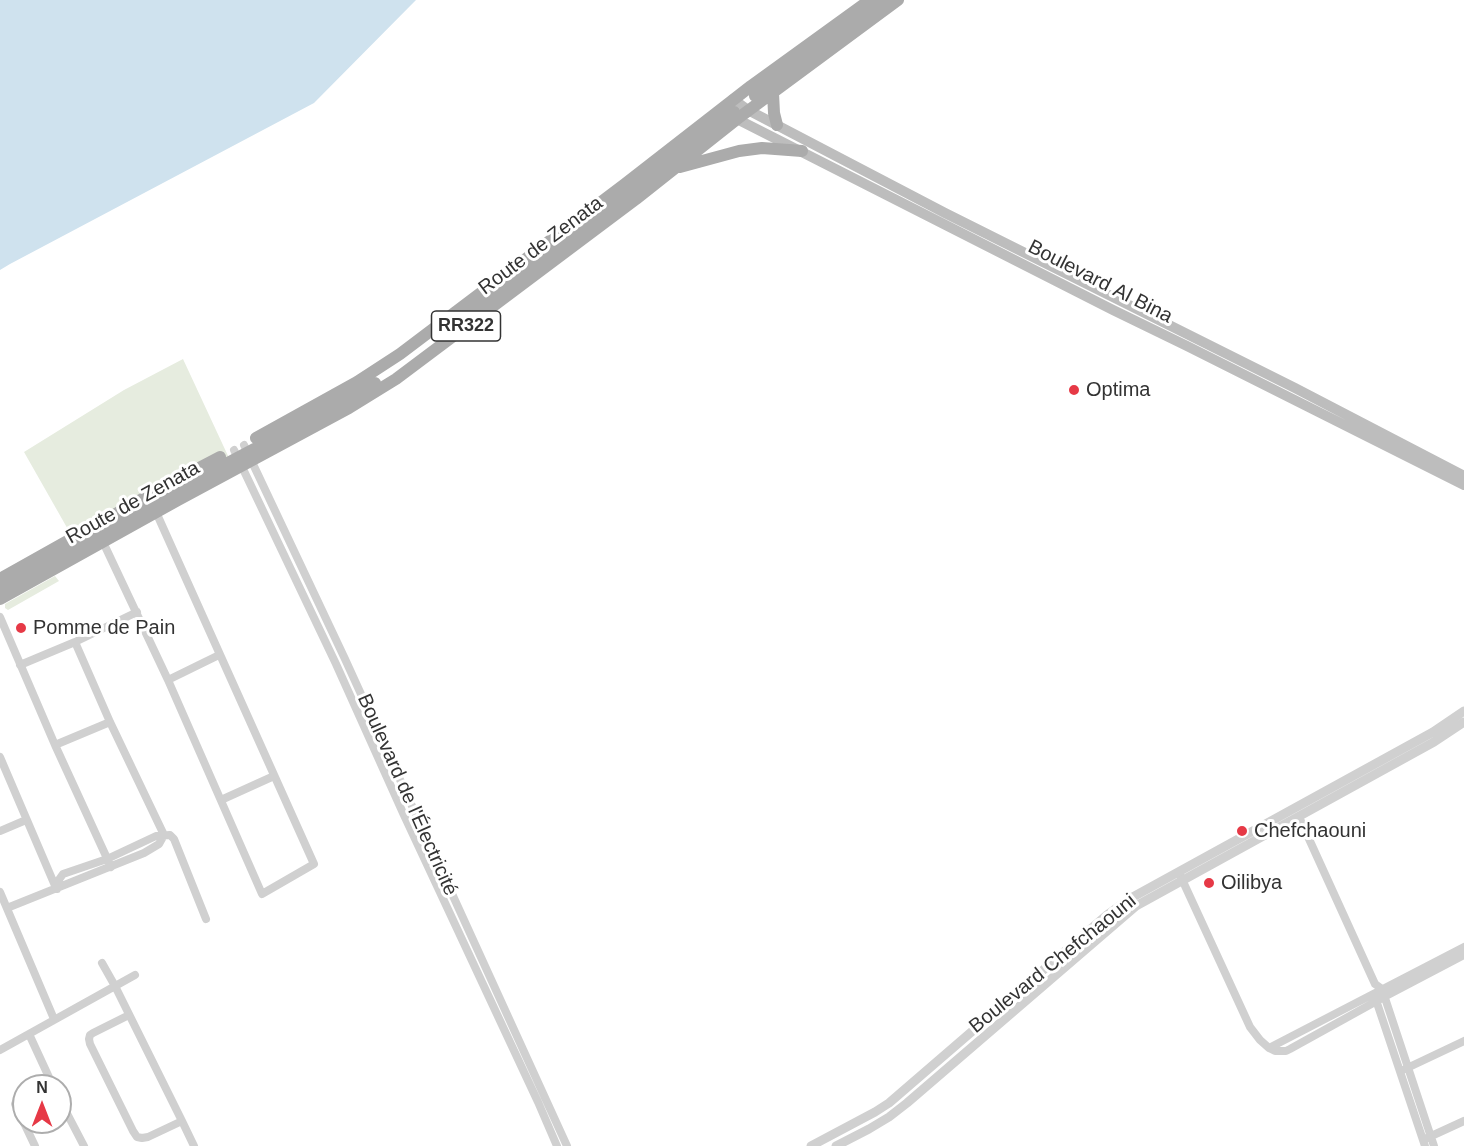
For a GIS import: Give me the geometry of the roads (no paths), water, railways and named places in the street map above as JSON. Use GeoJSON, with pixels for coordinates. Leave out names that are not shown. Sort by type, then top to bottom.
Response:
{"type":"FeatureCollection","features":[{"type":"Feature","properties":{"kind":"main road","name":"Route de Zenata"},"geometry":{"type":"LineString","coordinates":[[742,106],[870,0]]}},
{"type":"Feature","properties":{"kind":"main road","name":"Route de Zenata"},"geometry":{"type":"LineString","coordinates":[[0,597],[156,512],[393,359],[626,184],[730,115],[884,0]]}},
{"type":"Feature","properties":{"kind":"main road","name":"Route de Zenata"},"geometry":{"type":"LineString","coordinates":[[0,589],[152,503],[244,456],[349,408],[396,379],[636,199],[675,168],[730,115],[893,0]]}},
{"type":"Feature","properties":{"kind":"main road","name":"Route de Zenata"},"geometry":{"type":"LineString","coordinates":[[742,106],[772,93],[898,0]]}},
{"type":"Feature","properties":{"kind":"main road"},"geometry":{"type":"LineString","coordinates":[[772,93],[777,125]]}},
{"type":"Feature","properties":{"kind":"main road","name":"Boulevard Al Bina"},"geometry":{"type":"LineString","coordinates":[[742,106],[945,213],[1295,388],[1464,476]]}},
{"type":"Feature","properties":{"kind":"main road","name":"Boulevard Al Bina"},"geometry":{"type":"LineString","coordinates":[[730,115],[1464,485]]}},
{"type":"Feature","properties":{"kind":"main road"},"geometry":{"type":"LineString","coordinates":[[675,168],[739,151],[762,148],[802,151]]}},
{"type":"Feature","properties":{"kind":"main road","name":"Route de Zenata"},"geometry":{"type":"LineString","coordinates":[[0,579],[178,479],[244,456]]}},
{"type":"Feature","properties":{"kind":"main road","name":"Route de Zenata"},"geometry":{"type":"LineString","coordinates":[[0,597],[77,550],[244,456]]}},
{"type":"Feature","properties":{"kind":"street","name":"Boulevard de l'Électricité"},"geometry":{"type":"LineString","coordinates":[[244,456],[407,823],[557,1146]]}},
{"type":"Feature","properties":{"kind":"street","name":"Boulevard de l'Électricité"},"geometry":{"type":"LineString","coordinates":[[244,456],[345,658],[567,1146]]}},
{"type":"Feature","properties":{"kind":"street"},"geometry":{"type":"LineString","coordinates":[[103,542],[168,680],[262,894],[314,864],[156,512]]}},
{"type":"Feature","properties":{"kind":"street"},"geometry":{"type":"LineString","coordinates":[[21,665],[136,612]]}},
{"type":"Feature","properties":{"kind":"street"},"geometry":{"type":"LineString","coordinates":[[0,617],[111,867]]}},
{"type":"Feature","properties":{"kind":"street"},"geometry":{"type":"LineString","coordinates":[[75,642],[164,836]]}},
{"type":"Feature","properties":{"kind":"street"},"geometry":{"type":"LineString","coordinates":[[168,680],[219,655]]}},
{"type":"Feature","properties":{"kind":"street","name":"Boulevard Chefchaouni"},"geometry":{"type":"LineString","coordinates":[[836,1146],[889,1117],[1136,906],[1180,877],[1433,732],[1464,711]]}},
{"type":"Feature","properties":{"kind":"street"},"geometry":{"type":"LineString","coordinates":[[55,745],[110,722]]}},
{"type":"Feature","properties":{"kind":"street","name":"Boulevard Chefchaouni"},"geometry":{"type":"LineString","coordinates":[[810,1146],[889,1103],[1107,915],[1131,898],[1180,877],[1299,817],[1434,742],[1464,722]]}},
{"type":"Feature","properties":{"kind":"street"},"geometry":{"type":"LineString","coordinates":[[0,757],[57,889]]}},
{"type":"Feature","properties":{"kind":"street"},"geometry":{"type":"LineString","coordinates":[[221,800],[274,776]]}},
{"type":"Feature","properties":{"kind":"street"},"geometry":{"type":"LineString","coordinates":[[1299,817],[1378,993],[1426,1141],[1434,1146]]}},
{"type":"Feature","properties":{"kind":"street"},"geometry":{"type":"LineString","coordinates":[[0,831],[26,820]]}},
{"type":"Feature","properties":{"kind":"street"},"geometry":{"type":"LineString","coordinates":[[57,889],[58,881],[63,874],[107,859],[156,836],[170,835],[174,839],[206,919]]}},
{"type":"Feature","properties":{"kind":"street"},"geometry":{"type":"LineString","coordinates":[[7,908],[153,849],[164,836]]}},
{"type":"Feature","properties":{"kind":"street"},"geometry":{"type":"LineString","coordinates":[[1180,877],[1250,1027],[1269,1048],[1464,947]]}},
{"type":"Feature","properties":{"kind":"street"},"geometry":{"type":"LineString","coordinates":[[0,892],[54,1019]]}},
{"type":"Feature","properties":{"kind":"street"},"geometry":{"type":"LineString","coordinates":[[1378,993],[1464,955]]}},
{"type":"Feature","properties":{"kind":"street"},"geometry":{"type":"LineString","coordinates":[[102,963],[194,1146]]}},
{"type":"Feature","properties":{"kind":"street"},"geometry":{"type":"LineString","coordinates":[[0,1050],[135,975]]}},
{"type":"Feature","properties":{"kind":"street"},"geometry":{"type":"LineString","coordinates":[[129,1015],[93,1033],[89,1040],[133,1131],[137,1137],[148,1137],[182,1121]]}},
{"type":"Feature","properties":{"kind":"street"},"geometry":{"type":"LineString","coordinates":[[29,1034],[47,1074]]}},
{"type":"Feature","properties":{"kind":"street"},"geometry":{"type":"LineString","coordinates":[[1404,1070],[1464,1041]]}},
{"type":"Feature","properties":{"kind":"street"},"geometry":{"type":"LineString","coordinates":[[1426,1141],[1464,1121]]}},
{"type":"Feature","properties":{"kind":"street"},"geometry":{"type":"LineString","coordinates":[[72,1123],[84,1146]]}},
{"type":"Feature","properties":{"kind":"water"},"geometry":{"type":"Polygon","coordinates":[[[0,0],[416,0],[314,103],[0,270],[0,0]]]}},
{"type":"Feature","properties":{"kind":"place","name":"Optima"},"geometry":{"type":"Point","coordinates":[1074,390]}},
{"type":"Feature","properties":{"kind":"place","name":"Pomme de Pain"},"geometry":{"type":"Point","coordinates":[21,628]}},
{"type":"Feature","properties":{"kind":"place","name":"Chefchaouni"},"geometry":{"type":"Point","coordinates":[1242,831]}},
{"type":"Feature","properties":{"kind":"place","name":"Oilibya"},"geometry":{"type":"Point","coordinates":[1209,883]}}]}
